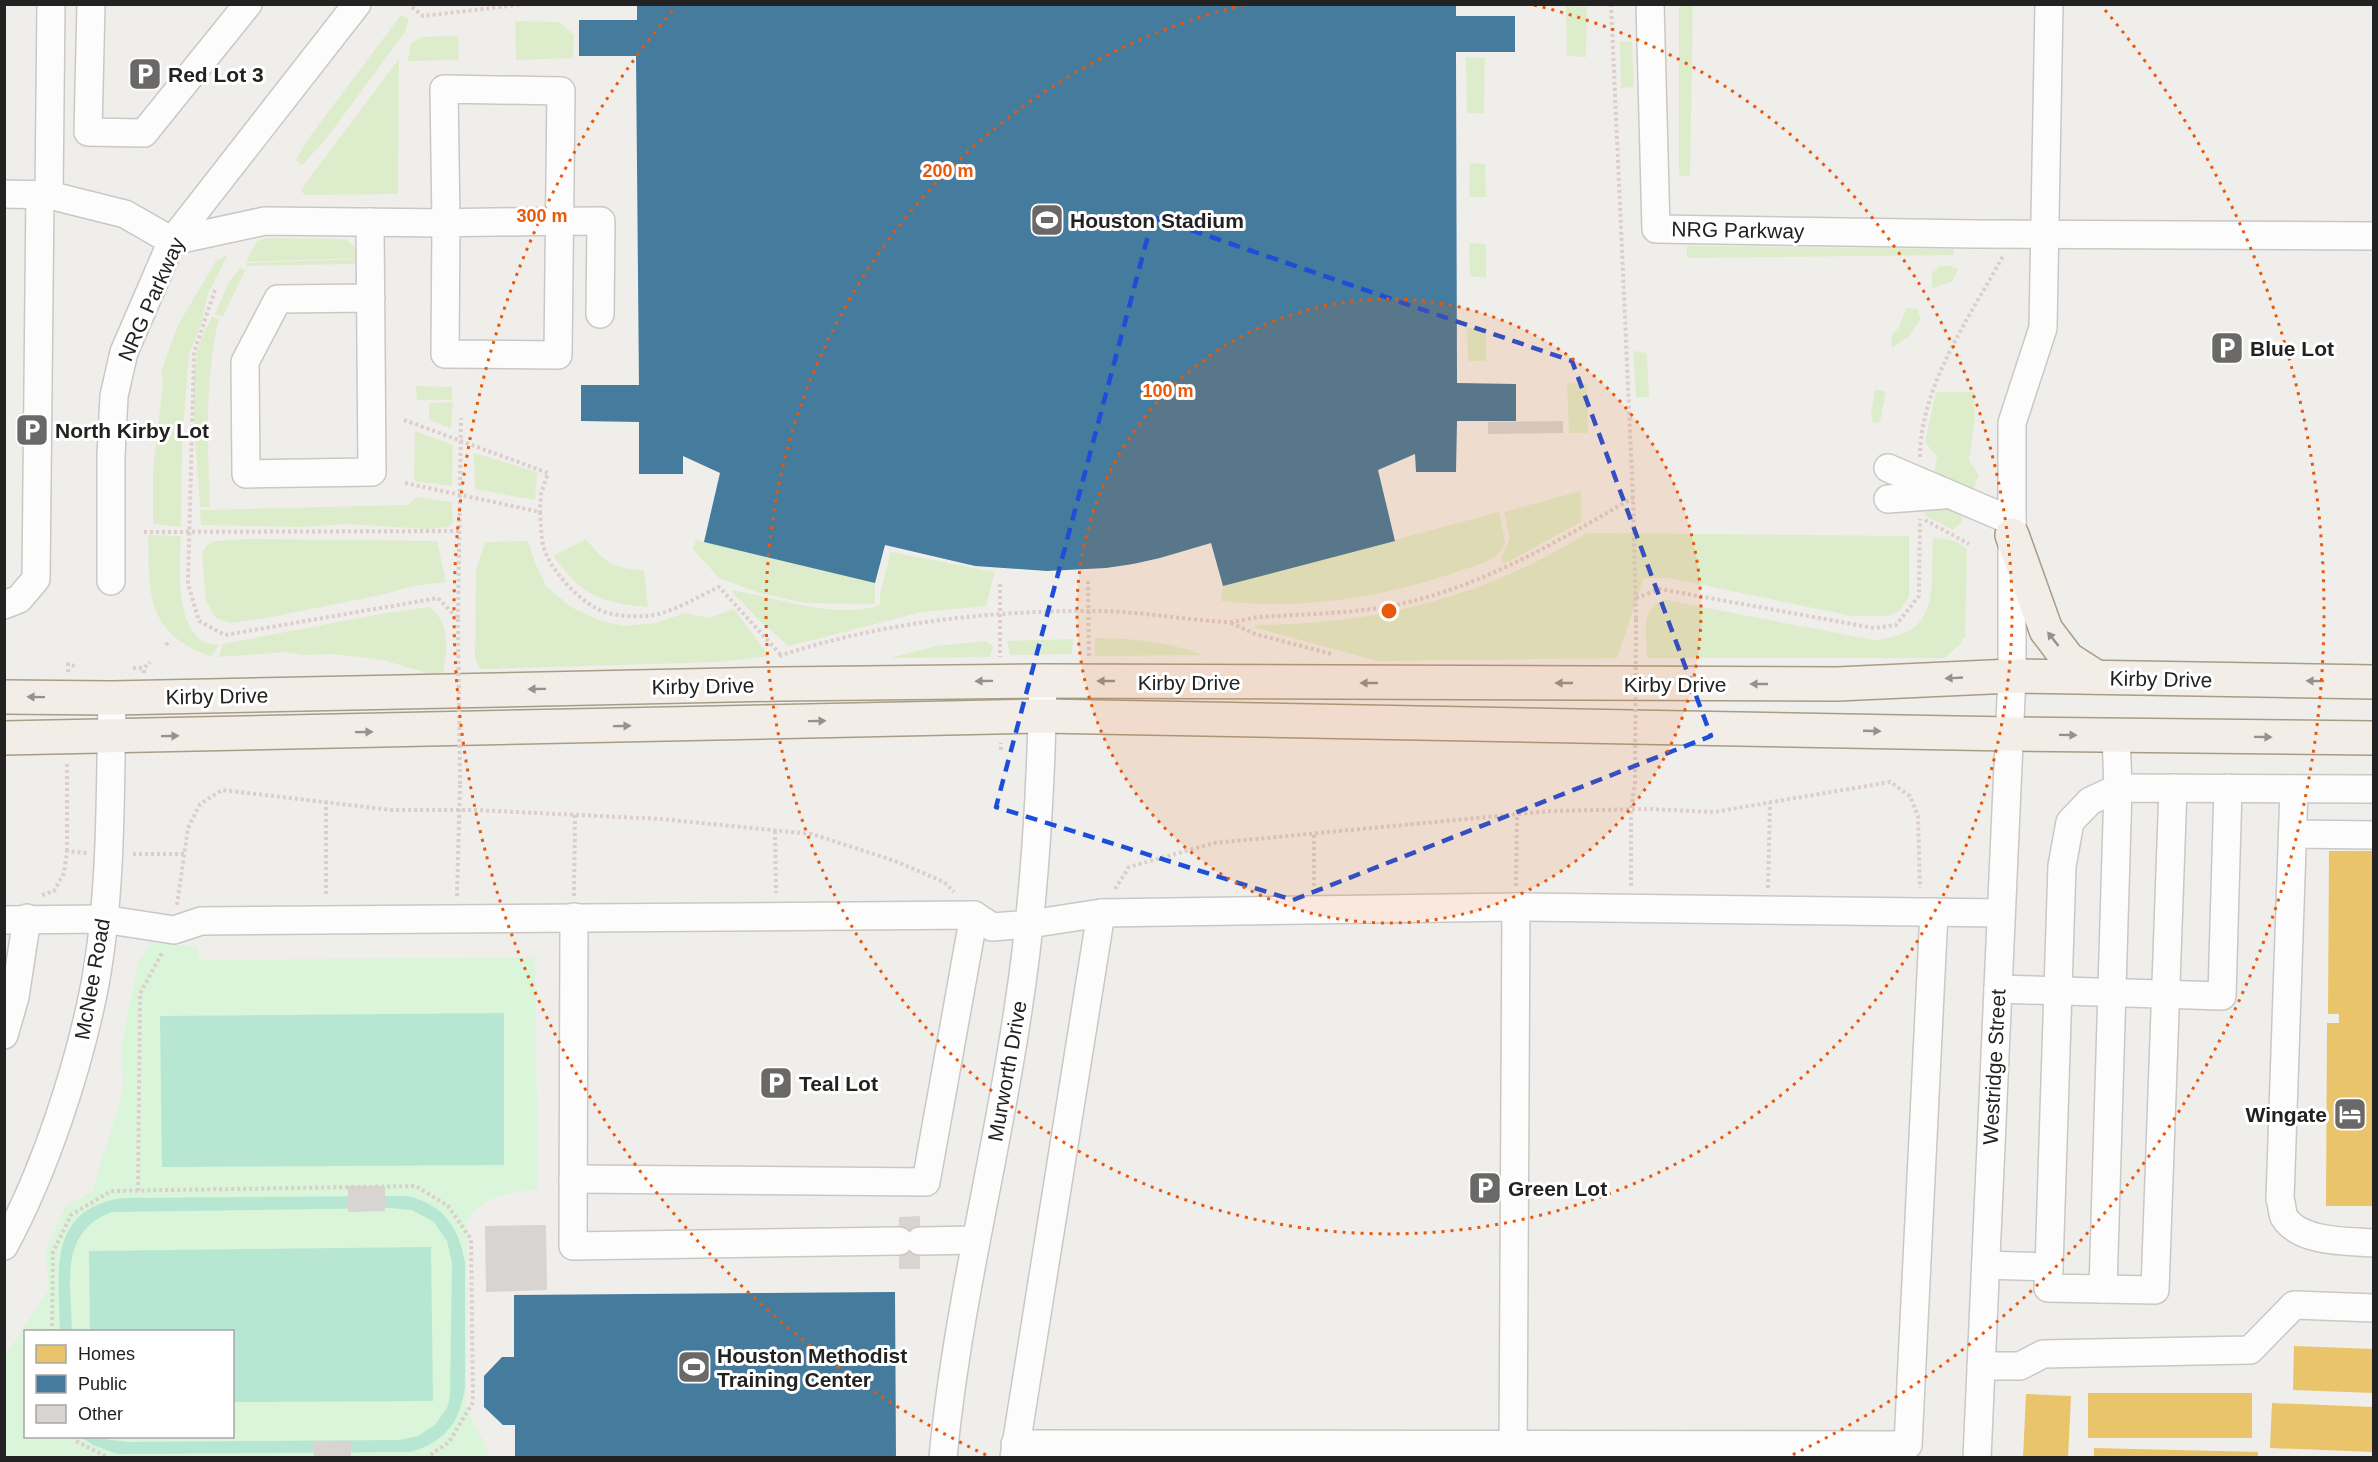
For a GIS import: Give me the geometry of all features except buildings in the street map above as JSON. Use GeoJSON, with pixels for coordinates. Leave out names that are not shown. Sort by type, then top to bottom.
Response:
{"type":"FeatureCollection","features":[{"type":"Feature","properties":{"kind":"main road"},"geometry":{"type":"LineString","coordinates":[[2012,528],[2046,630],[2068,659],[2096,678]]}},
{"type":"Feature","properties":{"kind":"main road","name":"Kirby Drive"},"geometry":{"type":"LineString","coordinates":[[4,697],[112,698],[1043,681],[1837,684],[2012,676],[2373,682]]}},
{"type":"Feature","properties":{"kind":"main road"},"geometry":{"type":"LineString","coordinates":[[1461,723],[1462,683]]}},
{"type":"Feature","properties":{"kind":"main road"},"geometry":{"type":"LineString","coordinates":[[573,688],[574,727]]}},
{"type":"Feature","properties":{"kind":"main road","name":"Kirby Drive"},"geometry":{"type":"LineString","coordinates":[[4,738],[111,738],[1042,716],[2010,734],[2373,738]]}},
{"type":"Feature","properties":{"kind":"street"},"geometry":{"type":"LineString","coordinates":[[4,605],[19,599],[36,579],[44,194],[51,4]]}},
{"type":"Feature","properties":{"kind":"street"},"geometry":{"type":"LineString","coordinates":[[91,4],[88,132],[144,133],[248,4]]}},
{"type":"Feature","properties":{"kind":"street","name":"NRG Parkway"},"geometry":{"type":"LineString","coordinates":[[111,581],[111,456],[114,396],[124,352],[172,241],[357,4]]}},
{"type":"Feature","properties":{"kind":"street","name":"NRG Parkway"},"geometry":{"type":"LineString","coordinates":[[1650,4],[1656,229],[2045,235]]}},
{"type":"Feature","properties":{"kind":"street","name":"Westridge Street"},"geometry":{"type":"LineString","coordinates":[[1977,1458],[2012,676],[2012,423],[2043,328],[2049,4]]}},
{"type":"Feature","properties":{"kind":"street"},"geometry":{"type":"LineString","coordinates":[[444,89],[561,91],[558,355],[445,354],[446,223],[444,89]]}},
{"type":"Feature","properties":{"kind":"street"},"geometry":{"type":"LineString","coordinates":[[4,194],[44,194],[125,214],[172,241],[265,221],[446,223],[601,221],[600,314]]}},
{"type":"Feature","properties":{"kind":"street"},"geometry":{"type":"LineString","coordinates":[[370,222],[371,298],[372,472],[246,474],[245,362],[278,299],[371,298]]}},
{"type":"Feature","properties":{"kind":"street"},"geometry":{"type":"LineString","coordinates":[[2045,235],[2373,236]]}},
{"type":"Feature","properties":{"kind":"street"},"geometry":{"type":"LineString","coordinates":[[1888,468],[1950,495],[2012,528]]}},
{"type":"Feature","properties":{"kind":"street"},"geometry":{"type":"LineString","coordinates":[[1888,499],[1950,495]]}},
{"type":"Feature","properties":{"kind":"street","name":"Murworth Drive"},"geometry":{"type":"LineString","coordinates":[[943,1458],[952,1371],[1003,1099],[1030,924],[1038,845],[1043,681]]}},
{"type":"Feature","properties":{"kind":"street","name":"McNee Road"},"geometry":{"type":"LineString","coordinates":[[4,1246],[21,1214],[51,1137],[80,1045],[95,984],[108,853],[112,698]]}},
{"type":"Feature","properties":{"kind":"street"},"geometry":{"type":"LineString","coordinates":[[2103,1289],[2118,788],[2116,735]]}},
{"type":"Feature","properties":{"kind":"street"},"geometry":{"type":"LineString","coordinates":[[2173,788],[2156,1290],[2048,1288],[2062,866],[2070,822],[2090,801],[2118,788],[2173,788],[2228,788],[2373,789]]}},
{"type":"Feature","properties":{"kind":"street"},"geometry":{"type":"LineString","coordinates":[[1998,989],[2222,996],[2228,788]]}},
{"type":"Feature","properties":{"kind":"street"},"geometry":{"type":"LineString","coordinates":[[2294,789],[2280,1199],[2284,1217],[2298,1229],[2321,1239],[2373,1243]]}},
{"type":"Feature","properties":{"kind":"street"},"geometry":{"type":"LineString","coordinates":[[2293,834],[2373,835]]}},
{"type":"Feature","properties":{"kind":"street"},"geometry":{"type":"LineString","coordinates":[[4,1035],[15,997],[23,912],[103,919],[174,930],[201,921],[974,915],[992,927],[1030,924],[1101,913],[1516,907],[2001,913]]}},
{"type":"Feature","properties":{"kind":"street"},"geometry":{"type":"LineString","coordinates":[[1513,1451],[1516,907]]}},
{"type":"Feature","properties":{"kind":"street"},"geometry":{"type":"LineString","coordinates":[[1101,913],[1015,1451],[1513,1451],[1908,1445],[1927,912]]}},
{"type":"Feature","properties":{"kind":"street"},"geometry":{"type":"LineString","coordinates":[[573,1179],[926,1182],[974,915]]}},
{"type":"Feature","properties":{"kind":"street"},"geometry":{"type":"LineString","coordinates":[[574,917],[573,1246],[976,1240]]}},
{"type":"Feature","properties":{"kind":"street"},"geometry":{"type":"LineString","coordinates":[[1986,1264],[2049,1267]]}},
{"type":"Feature","properties":{"kind":"street"},"geometry":{"type":"LineString","coordinates":[[1981,1366],[2020,1366],[2043,1354],[2250,1350],[2294,1305],[2373,1308]]}},
{"type":"Feature","properties":{"kind":"path"},"geometry":{"type":"LineString","coordinates":[[412,7],[423,15],[526,4]]}},
{"type":"Feature","properties":{"kind":"path"},"geometry":{"type":"LineString","coordinates":[[1611,4],[1633,498],[1636,619],[1635,784],[1631,810],[1631,908]]}},
{"type":"Feature","properties":{"kind":"path"},"geometry":{"type":"LineString","coordinates":[[215,290],[194,352],[188,584],[199,621],[225,635],[438,598],[458,619]]}},
{"type":"Feature","properties":{"kind":"path"},"geometry":{"type":"LineString","coordinates":[[457,918],[460,785],[458,619],[461,417]]}},
{"type":"Feature","properties":{"kind":"path"},"geometry":{"type":"LineString","coordinates":[[404,420],[548,473],[541,494],[540,512],[544,547],[555,568],[571,589],[596,609],[618,615],[647,616],[668,611],[719,587],[782,656]]}},
{"type":"Feature","properties":{"kind":"path"},"geometry":{"type":"LineString","coordinates":[[405,483],[540,512]]}},
{"type":"Feature","properties":{"kind":"path"},"geometry":{"type":"LineString","coordinates":[[774,658],[910,625],[999,613],[1087,611],[1230,622],[1257,617],[1341,613],[1381,607],[1443,592],[1492,574],[1539,552],[1633,498]]}},
{"type":"Feature","properties":{"kind":"path"},"geometry":{"type":"LineString","coordinates":[[1920,517],[1969,544]]}},
{"type":"Feature","properties":{"kind":"path"},"geometry":{"type":"LineString","coordinates":[[144,532],[459,531]]}},
{"type":"Feature","properties":{"kind":"path"},"geometry":{"type":"LineString","coordinates":[[1088,580],[1089,660]]}},
{"type":"Feature","properties":{"kind":"path"},"geometry":{"type":"LineString","coordinates":[[1000,584],[1000,661]]}},
{"type":"Feature","properties":{"kind":"path"},"geometry":{"type":"LineString","coordinates":[[1230,622],[1255,634],[1333,654]]}},
{"type":"Feature","properties":{"kind":"path"},"geometry":{"type":"LineString","coordinates":[[166,645],[170,640]]}},
{"type":"Feature","properties":{"kind":"path"},"geometry":{"type":"LineString","coordinates":[[68,676],[68,664],[77,667]]}},
{"type":"Feature","properties":{"kind":"path"},"geometry":{"type":"LineString","coordinates":[[133,668],[144,668]]}},
{"type":"Feature","properties":{"kind":"path"},"geometry":{"type":"LineString","coordinates":[[1001,743],[1001,750]]}},
{"type":"Feature","properties":{"kind":"path"},"geometry":{"type":"LineString","coordinates":[[23,912],[54,891],[64,873],[67,850],[67,760]]}},
{"type":"Feature","properties":{"kind":"path"},"geometry":{"type":"LineString","coordinates":[[1101,913],[1129,867],[1214,843],[1550,811],[1714,812],[1890,782],[1910,796],[1918,816],[1927,912]]}},
{"type":"Feature","properties":{"kind":"path"},"geometry":{"type":"LineString","coordinates":[[138,1191],[140,994],[174,930],[188,828],[200,804],[222,790],[392,810],[459,810],[662,819],[812,834],[895,861],[944,882],[974,915]]}},
{"type":"Feature","properties":{"kind":"path"},"geometry":{"type":"LineString","coordinates":[[326,801],[326,919]]}},
{"type":"Feature","properties":{"kind":"path"},"geometry":{"type":"LineString","coordinates":[[1767,910],[1770,802]]}},
{"type":"Feature","properties":{"kind":"path"},"geometry":{"type":"LineString","coordinates":[[1516,907],[1517,814]]}},
{"type":"Feature","properties":{"kind":"path"},"geometry":{"type":"LineString","coordinates":[[574,917],[575,815]]}},
{"type":"Feature","properties":{"kind":"path"},"geometry":{"type":"LineString","coordinates":[[775,831],[776,916]]}},
{"type":"Feature","properties":{"kind":"path"},"geometry":{"type":"LineString","coordinates":[[1314,833],[1314,910]]}},
{"type":"Feature","properties":{"kind":"path"},"geometry":{"type":"LineString","coordinates":[[67,850],[88,853]]}},
{"type":"Feature","properties":{"kind":"path"},"geometry":{"type":"LineString","coordinates":[[133,854],[184,854]]}},
{"type":"Feature","properties":{"kind":"path"},"geometry":{"type":"LineString","coordinates":[[52,1330],[53,1252],[70,1215],[111,1191],[416,1186],[448,1206],[471,1239],[473,1402],[450,1442],[426,1458]]}},
{"type":"Feature","properties":{"kind":"path"},"geometry":{"type":"LineString","coordinates":[[74,1438],[109,1458]]}},
{"type":"Feature","properties":{"kind":"highlighted area"},"geometry":{"type":"Polygon","coordinates":[[[1153,217],[1572,361],[1711,736],[1293,900],[996,807],[1153,217]]]}},
{"type":"Feature","properties":{"kind":"green space"},"geometry":{"type":"Polygon","coordinates":[[[1679,5],[1693,5],[1690,177],[1679,175],[1679,5]]]}},
{"type":"Feature","properties":{"kind":"green space"},"geometry":{"type":"Polygon","coordinates":[[[1566,6],[1587,7],[1586,57],[1567,56],[1566,6]]]}},
{"type":"Feature","properties":{"kind":"green space"},"geometry":{"type":"Polygon","coordinates":[[[401,15],[409,18],[405,32],[326,139],[302,165],[296,160],[308,139],[401,15]]]}},
{"type":"Feature","properties":{"kind":"green space"},"geometry":{"type":"Polygon","coordinates":[[[515,21],[559,22],[574,35],[573,58],[516,60],[515,21]]]}},
{"type":"Feature","properties":{"kind":"green space"},"geometry":{"type":"Polygon","coordinates":[[[458,36],[459,60],[408,61],[410,45],[421,37],[458,36]]]}},
{"type":"Feature","properties":{"kind":"green space"},"geometry":{"type":"Polygon","coordinates":[[[1620,41],[1632,42],[1634,87],[1621,88],[1620,41]]]}},
{"type":"Feature","properties":{"kind":"green space"},"geometry":{"type":"Polygon","coordinates":[[[1466,57],[1485,58],[1484,113],[1467,113],[1466,57]]]}},
{"type":"Feature","properties":{"kind":"green space"},"geometry":{"type":"Polygon","coordinates":[[[399,59],[398,194],[305,195],[301,191],[305,184],[399,59]]]}},
{"type":"Feature","properties":{"kind":"green space"},"geometry":{"type":"Polygon","coordinates":[[[1470,163],[1485,164],[1486,197],[1469,197],[1470,163]]]}},
{"type":"Feature","properties":{"kind":"green space"},"geometry":{"type":"Polygon","coordinates":[[[268,238],[346,239],[355,247],[357,258],[246,262],[257,241],[268,238]]]}},
{"type":"Feature","properties":{"kind":"green space"},"geometry":{"type":"Polygon","coordinates":[[[1469,243],[1486,244],[1486,278],[1470,276],[1469,243]]]}},
{"type":"Feature","properties":{"kind":"green space"},"geometry":{"type":"Polygon","coordinates":[[[1687,246],[1953,249],[1954,255],[1687,258],[1687,246]]]}},
{"type":"Feature","properties":{"kind":"green space"},"geometry":{"type":"Polygon","coordinates":[[[228,254],[207,296],[203,318],[189,355],[182,441],[181,527],[153,524],[153,470],[163,383],[161,372],[178,325],[216,261],[228,254]]]}},
{"type":"Feature","properties":{"kind":"green space"},"geometry":{"type":"Polygon","coordinates":[[[357,259],[356,264],[246,266],[247,263],[357,259]]]}},
{"type":"Feature","properties":{"kind":"green space"},"geometry":{"type":"Polygon","coordinates":[[[1939,266],[1951,266],[1958,269],[1952,282],[1932,288],[1932,274],[1939,266]]]}},
{"type":"Feature","properties":{"kind":"green space"},"geometry":{"type":"Polygon","coordinates":[[[240,268],[245,270],[223,317],[215,314],[228,284],[240,268]]]}},
{"type":"Feature","properties":{"kind":"green space"},"geometry":{"type":"Polygon","coordinates":[[[1906,308],[1917,309],[1921,319],[1908,337],[1892,348],[1891,337],[1899,327],[1906,308]]]}},
{"type":"Feature","properties":{"kind":"green space"},"geometry":{"type":"Polygon","coordinates":[[[212,317],[219,319],[209,389],[210,507],[200,507],[193,408],[194,369],[198,347],[212,317]]]}},
{"type":"Feature","properties":{"kind":"green space"},"geometry":{"type":"Polygon","coordinates":[[[1467,328],[1486,328],[1486,361],[1468,361],[1467,328]]]}},
{"type":"Feature","properties":{"kind":"green space"},"geometry":{"type":"Polygon","coordinates":[[[1633,351],[1647,353],[1649,397],[1636,397],[1633,351]]]}},
{"type":"Feature","properties":{"kind":"green space"},"geometry":{"type":"Polygon","coordinates":[[[1567,383],[1587,384],[1588,433],[1569,433],[1567,383]]]}},
{"type":"Feature","properties":{"kind":"green space"},"geometry":{"type":"Polygon","coordinates":[[[416,386],[452,387],[452,400],[417,400],[416,386]]]}},
{"type":"Feature","properties":{"kind":"green space"},"geometry":{"type":"Polygon","coordinates":[[[1875,390],[1886,391],[1880,422],[1873,423],[1871,413],[1875,390]]]}},
{"type":"Feature","properties":{"kind":"green space"},"geometry":{"type":"Polygon","coordinates":[[[1936,392],[1974,392],[1975,419],[1969,460],[1979,476],[1972,492],[1933,480],[1937,456],[1925,442],[1936,392]]]}},
{"type":"Feature","properties":{"kind":"green space"},"geometry":{"type":"Polygon","coordinates":[[[453,402],[451,428],[429,420],[429,403],[453,402]]]}},
{"type":"Feature","properties":{"kind":"green space"},"geometry":{"type":"Polygon","coordinates":[[[415,431],[453,445],[452,486],[414,481],[415,431]]]}},
{"type":"Feature","properties":{"kind":"green space"},"geometry":{"type":"Polygon","coordinates":[[[474,453],[537,472],[535,500],[475,489],[474,453]]]}},
{"type":"Feature","properties":{"kind":"green space"},"geometry":{"type":"Polygon","coordinates":[[[1581,491],[1581,522],[1504,564],[1501,558],[1510,539],[1504,512],[1581,491]]]}},
{"type":"Feature","properties":{"kind":"green space"},"geometry":{"type":"Polygon","coordinates":[[[416,497],[452,502],[453,523],[448,527],[427,529],[347,524],[301,527],[201,525],[200,510],[408,505],[416,497]]]}},
{"type":"Feature","properties":{"kind":"green space"},"geometry":{"type":"Polygon","coordinates":[[[1934,503],[1962,506],[1962,522],[1953,530],[1924,515],[1934,503]]]}},
{"type":"Feature","properties":{"kind":"green space"},"geometry":{"type":"Polygon","coordinates":[[[1499,512],[1505,543],[1497,555],[1478,565],[1399,589],[1340,600],[1281,604],[1221,601],[1223,586],[1499,512]]]}},
{"type":"Feature","properties":{"kind":"green space"},"geometry":{"type":"Polygon","coordinates":[[[1587,533],[1909,536],[1909,597],[1899,611],[1889,616],[1852,616],[1669,578],[1644,578],[1617,658],[1378,661],[1256,628],[1255,625],[1343,620],[1427,603],[1509,574],[1587,533]]]}},
{"type":"Feature","properties":{"kind":"green space"},"geometry":{"type":"Polygon","coordinates":[[[148,535],[181,536],[180,578],[184,609],[188,623],[195,634],[206,643],[219,645],[211,657],[177,639],[159,617],[154,605],[149,578],[148,535]]]}},
{"type":"Feature","properties":{"kind":"green space"},"geometry":{"type":"Polygon","coordinates":[[[1933,537],[1955,541],[1967,549],[1965,638],[1962,638],[1961,643],[1945,658],[1647,658],[1646,623],[1648,615],[1657,603],[1666,600],[1873,640],[1895,636],[1911,629],[1922,619],[1928,607],[1931,592],[1933,537]]]}},
{"type":"Feature","properties":{"kind":"green space"},"geometry":{"type":"Polygon","coordinates":[[[248,539],[437,541],[446,582],[413,586],[381,595],[231,623],[216,618],[206,601],[202,553],[207,545],[216,541],[248,539]]]}},
{"type":"Feature","properties":{"kind":"green space"},"geometry":{"type":"Polygon","coordinates":[[[586,539],[604,559],[611,563],[625,568],[644,570],[648,607],[604,599],[593,595],[573,580],[553,556],[586,539]]]}},
{"type":"Feature","properties":{"kind":"green space"},"geometry":{"type":"Polygon","coordinates":[[[696,540],[875,583],[875,604],[805,603],[760,593],[719,578],[693,549],[696,540]]]}},
{"type":"Feature","properties":{"kind":"green space"},"geometry":{"type":"Polygon","coordinates":[[[528,541],[546,586],[571,607],[600,621],[625,626],[656,623],[685,613],[709,618],[734,609],[769,656],[720,662],[480,669],[475,658],[476,570],[485,542],[528,541]]]}},
{"type":"Feature","properties":{"kind":"green space"},"geometry":{"type":"Polygon","coordinates":[[[891,552],[995,572],[986,606],[922,612],[789,646],[761,622],[730,590],[825,609],[863,609],[880,605],[880,594],[891,552]]]}},
{"type":"Feature","properties":{"kind":"green space"},"geometry":{"type":"Polygon","coordinates":[[[429,607],[441,620],[446,637],[443,673],[427,673],[383,660],[333,654],[304,655],[287,652],[219,657],[223,644],[429,607]]]}},
{"type":"Feature","properties":{"kind":"green space"},"geometry":{"type":"Polygon","coordinates":[[[1095,638],[1150,642],[1203,655],[1095,656],[1095,638]]]}},
{"type":"Feature","properties":{"kind":"green space"},"geometry":{"type":"Polygon","coordinates":[[[1073,639],[1072,654],[1010,655],[1007,641],[1073,639]]]}},
{"type":"Feature","properties":{"kind":"green space"},"geometry":{"type":"Polygon","coordinates":[[[985,641],[993,646],[990,657],[890,658],[936,646],[985,641]]]}},
{"type":"Feature","properties":{"kind":"green space"},"geometry":{"type":"Polygon","coordinates":[[[151,943],[198,947],[199,960],[535,957],[538,1190],[507,1194],[489,1201],[480,1206],[467,1222],[466,1406],[489,1457],[5,1458],[5,1356],[48,1291],[46,1250],[66,1205],[92,1192],[123,1091],[122,1043],[138,963],[151,943]]]}},
{"type":"Feature","properties":{"kind":"green space"},"geometry":{"type":"Polygon","coordinates":[[[504,1013],[504,1165],[162,1167],[160,1016],[504,1013]]]}},
{"type":"Feature","properties":{"kind":"green space"},"geometry":{"type":"Polygon","coordinates":[[[407,1196],[431,1205],[448,1220],[454,1229],[463,1251],[465,1264],[465,1387],[455,1420],[434,1442],[411,1452],[117,1454],[93,1445],[82,1438],[105,1438],[130,1442],[400,1440],[418,1436],[435,1425],[447,1408],[450,1397],[452,1263],[447,1241],[434,1222],[412,1210],[389,1208],[112,1212],[95,1221],[83,1233],[75,1246],[70,1278],[72,1330],[60,1330],[59,1267],[62,1247],[69,1230],[81,1215],[98,1204],[123,1198],[407,1196]]]}},
{"type":"Feature","properties":{"kind":"green space"},"geometry":{"type":"Polygon","coordinates":[[[431,1247],[433,1401],[234,1402],[234,1330],[90,1330],[89,1251],[431,1247]]]}},
{"type":"Feature","properties":{"kind":"place","name":"Red Lot 3"},"geometry":{"type":"Point","coordinates":[145,74]}},
{"type":"Feature","properties":{"kind":"place","name":"Houston Stadium"},"geometry":{"type":"Point","coordinates":[1047,220]}},
{"type":"Feature","properties":{"kind":"place","name":"Blue Lot"},"geometry":{"type":"Point","coordinates":[2227,348]}},
{"type":"Feature","properties":{"kind":"place","name":"North Kirby Lot"},"geometry":{"type":"Point","coordinates":[32,430]}},
{"type":"Feature","properties":{"kind":"place","name":"Teal Lot"},"geometry":{"type":"Point","coordinates":[776,1083]}},
{"type":"Feature","properties":{"kind":"place","name":"Wingate"},"geometry":{"type":"Point","coordinates":[2350,1114]}},
{"type":"Feature","properties":{"kind":"place","name":"Green Lot"},"geometry":{"type":"Point","coordinates":[1485,1188]}},
{"type":"Feature","properties":{"kind":"place","name":"Houston Methodist Training Center"},"geometry":{"type":"Point","coordinates":[694,1367]}}]}
